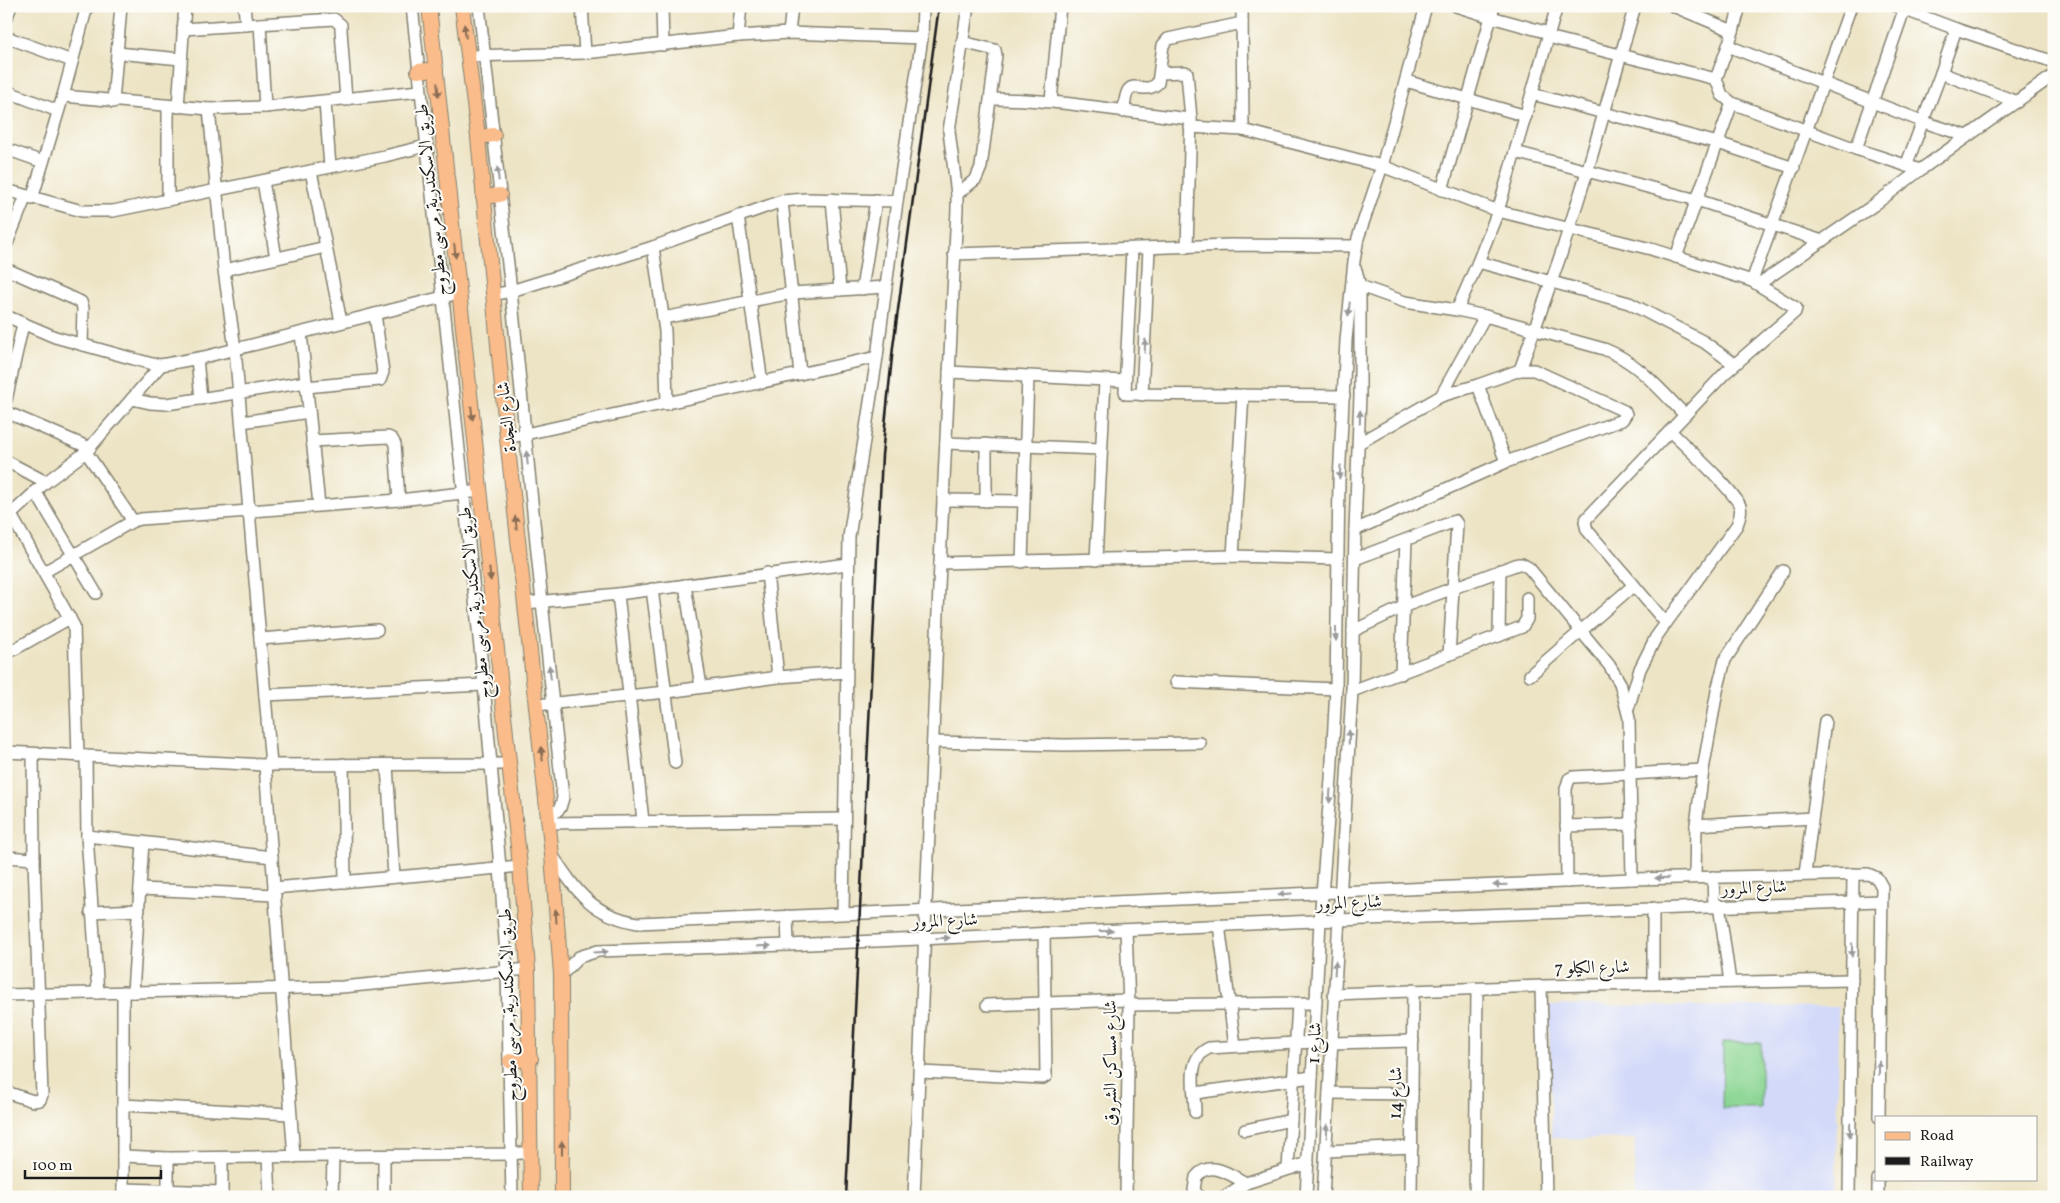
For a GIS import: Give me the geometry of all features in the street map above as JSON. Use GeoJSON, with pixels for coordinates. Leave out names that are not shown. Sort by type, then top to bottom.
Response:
{"type":"FeatureCollection","features":[{"type":"Feature","properties":{"kind":"main road","name":"طريق الاسكندرية, مرسى مطروح"},"geometry":{"type":"LineString","coordinates":[[429,6],[520,866],[528,969],[531,1059],[531,1197]]}},
{"type":"Feature","properties":{"kind":"main road"},"geometry":{"type":"LineString","coordinates":[[462,6],[478,137],[507,438],[552,855],[560,975],[562,1197]]}},
{"type":"Feature","properties":{"kind":"main road"},"geometry":{"type":"LineString","coordinates":[[418,71],[436,69]]}},
{"type":"Feature","properties":{"kind":"main road"},"geometry":{"type":"LineString","coordinates":[[478,137],[494,135]]}},
{"type":"Feature","properties":{"kind":"main road"},"geometry":{"type":"LineString","coordinates":[[484,197],[500,195]]}},
{"type":"Feature","properties":{"kind":"main road"},"geometry":{"type":"LineString","coordinates":[[510,1061],[531,1059]]}},
{"type":"Feature","properties":{"kind":"street"},"geometry":{"type":"LineString","coordinates":[[6,19],[11,6]]}},
{"type":"Feature","properties":{"kind":"street"},"geometry":{"type":"LineString","coordinates":[[113,102],[121,6]]}},
{"type":"Feature","properties":{"kind":"street"},"geometry":{"type":"LineString","coordinates":[[168,200],[173,107],[181,59],[184,6]]}},
{"type":"Feature","properties":{"kind":"street"},"geometry":{"type":"LineString","coordinates":[[244,6],[246,25]]}},
{"type":"Feature","properties":{"kind":"street"},"geometry":{"type":"LineString","coordinates":[[412,6],[484,685],[500,868],[507,971],[512,1197]]}},
{"type":"Feature","properties":{"kind":"street","name":"شارع النجدة"},"geometry":{"type":"LineString","coordinates":[[479,6],[511,291],[563,798],[557,812],[549,821]]}},
{"type":"Feature","properties":{"kind":"street"},"geometry":{"type":"LineString","coordinates":[[582,6],[585,52]]}},
{"type":"Feature","properties":{"kind":"street"},"geometry":{"type":"LineString","coordinates":[[662,6],[663,45]]}},
{"type":"Feature","properties":{"kind":"street"},"geometry":{"type":"LineString","coordinates":[[738,36],[741,6]]}},
{"type":"Feature","properties":{"kind":"street"},"geometry":{"type":"LineString","coordinates":[[789,33],[792,6]]}},
{"type":"Feature","properties":{"kind":"street"},"geometry":{"type":"LineString","coordinates":[[843,914],[849,537],[877,358],[897,201],[922,38],[923,6]]}},
{"type":"Feature","properties":{"kind":"street"},"geometry":{"type":"LineString","coordinates":[[914,1197],[957,194],[950,130],[968,6]]}},
{"type":"Feature","properties":{"kind":"street"},"geometry":{"type":"LineString","coordinates":[[1051,101],[1060,6]]}},
{"type":"Feature","properties":{"kind":"street"},"geometry":{"type":"LineString","coordinates":[[1242,6],[1243,130]]}},
{"type":"Feature","properties":{"kind":"street","name":"شارع 1"},"geometry":{"type":"LineString","coordinates":[[1306,1197],[1320,921],[1336,689],[1339,481],[1346,340],[1356,246],[1382,166],[1426,6]]}},
{"type":"Feature","properties":{"kind":"street"},"geometry":{"type":"LineString","coordinates":[[1456,6],[1493,11],[1549,35],[1716,79]]}},
{"type":"Feature","properties":{"kind":"street"},"geometry":{"type":"LineString","coordinates":[[1457,310],[1498,212],[1557,6]]}},
{"type":"Feature","properties":{"kind":"street"},"geometry":{"type":"LineString","coordinates":[[1520,370],[1569,229],[1605,113],[1635,6]]}},
{"type":"Feature","properties":{"kind":"street"},"geometry":{"type":"LineString","coordinates":[[1673,6],[1733,31]]}},
{"type":"Feature","properties":{"kind":"street"},"geometry":{"type":"LineString","coordinates":[[1740,6],[1716,79],[1722,95],[1732,103],[1807,132],[1920,170]]}},
{"type":"Feature","properties":{"kind":"street"},"geometry":{"type":"LineString","coordinates":[[1756,283],[1773,226],[1851,6]]}},
{"type":"Feature","properties":{"kind":"street"},"geometry":{"type":"LineString","coordinates":[[6,246],[43,162],[63,96],[85,7]]}},
{"type":"Feature","properties":{"kind":"street"},"geometry":{"type":"LineString","coordinates":[[1856,149],[1900,8],[2054,62]]}},
{"type":"Feature","properties":{"kind":"street"},"geometry":{"type":"LineString","coordinates":[[1442,190],[1493,11]]}},
{"type":"Feature","properties":{"kind":"street"},"geometry":{"type":"LineString","coordinates":[[183,29],[334,19],[338,21],[341,30],[346,100]]}},
{"type":"Feature","properties":{"kind":"street"},"geometry":{"type":"LineString","coordinates":[[1124,112],[1127,90],[1156,86],[1159,81],[1163,45],[1168,39],[1242,23]]}},
{"type":"Feature","properties":{"kind":"street"},"geometry":{"type":"LineString","coordinates":[[260,24],[265,107]]}},
{"type":"Feature","properties":{"kind":"street"},"geometry":{"type":"LineString","coordinates":[[1906,166],[1924,122],[1956,29]]}},
{"type":"Feature","properties":{"kind":"street"},"geometry":{"type":"LineString","coordinates":[[468,56],[585,52],[738,36],[789,33],[922,38]]}},
{"type":"Feature","properties":{"kind":"street"},"geometry":{"type":"LineString","coordinates":[[6,37],[72,61]]}},
{"type":"Feature","properties":{"kind":"street"},"geometry":{"type":"LineString","coordinates":[[957,194],[972,182],[979,173],[996,55],[995,50],[962,42]]}},
{"type":"Feature","properties":{"kind":"street"},"geometry":{"type":"LineString","coordinates":[[1728,46],[1825,82],[1924,122],[1968,136]]}},
{"type":"Feature","properties":{"kind":"street"},"geometry":{"type":"LineString","coordinates":[[117,53],[181,59]]}},
{"type":"Feature","properties":{"kind":"street"},"geometry":{"type":"LineString","coordinates":[[1160,73],[1187,73],[1190,123],[1187,247]]}},
{"type":"Feature","properties":{"kind":"street"},"geometry":{"type":"LineString","coordinates":[[1941,73],[2017,102]]}},
{"type":"Feature","properties":{"kind":"street"},"geometry":{"type":"LineString","coordinates":[[1756,283],[1822,241],[2054,75]]}},
{"type":"Feature","properties":{"kind":"street"},"geometry":{"type":"LineString","coordinates":[[1406,81],[1526,116]]}},
{"type":"Feature","properties":{"kind":"street"},"geometry":{"type":"LineString","coordinates":[[6,91],[58,111]]}},
{"type":"Feature","properties":{"kind":"street"},"geometry":{"type":"LineString","coordinates":[[63,96],[209,110],[325,102],[420,91]]}},
{"type":"Feature","properties":{"kind":"street"},"geometry":{"type":"LineString","coordinates":[[1532,94],[1718,143],[1794,168]]}},
{"type":"Feature","properties":{"kind":"street"},"geometry":{"type":"LineString","coordinates":[[991,99],[1051,101],[1243,130],[1382,166],[1498,212],[1676,257],[1756,283],[1794,306],[1797,310],[1734,364],[1585,522],[1587,530],[1666,623]]}},
{"type":"Feature","properties":{"kind":"street"},"geometry":{"type":"LineString","coordinates":[[325,102],[330,167]]}},
{"type":"Feature","properties":{"kind":"street"},"geometry":{"type":"LineString","coordinates":[[1676,257],[1732,103]]}},
{"type":"Feature","properties":{"kind":"street"},"geometry":{"type":"LineString","coordinates":[[209,110],[224,270],[236,349],[265,694],[274,892],[294,1157]]}},
{"type":"Feature","properties":{"kind":"street"},"geometry":{"type":"LineString","coordinates":[[6,190],[82,211],[100,212],[216,191],[426,146]]}},
{"type":"Feature","properties":{"kind":"street"},"geometry":{"type":"LineString","coordinates":[[6,149],[43,162]]}},
{"type":"Feature","properties":{"kind":"street"},"geometry":{"type":"LineString","coordinates":[[1515,152],[1698,200],[1822,241]]}},
{"type":"Feature","properties":{"kind":"street"},"geometry":{"type":"LineString","coordinates":[[311,171],[341,322]]}},
{"type":"Feature","properties":{"kind":"street"},"geometry":{"type":"LineString","coordinates":[[263,181],[276,258]]}},
{"type":"Feature","properties":{"kind":"street"},"geometry":{"type":"LineString","coordinates":[[493,295],[653,246],[782,201],[832,199],[897,201]]}},
{"type":"Feature","properties":{"kind":"street"},"geometry":{"type":"LineString","coordinates":[[832,199],[840,290]]}},
{"type":"Feature","properties":{"kind":"street"},"geometry":{"type":"LineString","coordinates":[[862,288],[876,200]]}},
{"type":"Feature","properties":{"kind":"street"},"geometry":{"type":"LineString","coordinates":[[782,201],[800,374]]}},
{"type":"Feature","properties":{"kind":"street"},"geometry":{"type":"LineString","coordinates":[[738,216],[762,383]]}},
{"type":"Feature","properties":{"kind":"street"},"geometry":{"type":"LineString","coordinates":[[954,254],[1312,244],[1356,246]]}},
{"type":"Feature","properties":{"kind":"street"},"geometry":{"type":"LineString","coordinates":[[653,246],[663,318],[667,404]]}},
{"type":"Feature","properties":{"kind":"street"},"geometry":{"type":"LineString","coordinates":[[224,270],[326,247]]}},
{"type":"Feature","properties":{"kind":"street"},"geometry":{"type":"LineString","coordinates":[[1132,249],[1125,381],[1126,394],[1344,396]]}},
{"type":"Feature","properties":{"kind":"street"},"geometry":{"type":"LineString","coordinates":[[1142,395],[1150,249]]}},
{"type":"Feature","properties":{"kind":"street","name":"شارع 1"},"geometry":{"type":"LineString","coordinates":[[1323,1197],[1352,691],[1355,530],[1359,443],[1360,286],[1354,261]]}},
{"type":"Feature","properties":{"kind":"street"},"geometry":{"type":"LineString","coordinates":[[1478,262],[1629,303],[1704,342],[1734,364]]}},
{"type":"Feature","properties":{"kind":"street"},"geometry":{"type":"LineString","coordinates":[[6,269],[81,302],[82,345]]}},
{"type":"Feature","properties":{"kind":"street"},"geometry":{"type":"LineString","coordinates":[[1360,286],[1405,302],[1485,316],[1604,349],[1622,357],[1639,368],[1685,415]]}},
{"type":"Feature","properties":{"kind":"street"},"geometry":{"type":"LineString","coordinates":[[663,318],[792,293],[886,287]]}},
{"type":"Feature","properties":{"kind":"street"},"geometry":{"type":"LineString","coordinates":[[6,316],[55,337],[162,365],[196,359],[459,293]]}},
{"type":"Feature","properties":{"kind":"street"},"geometry":{"type":"LineString","coordinates":[[132,400],[159,404],[306,384],[380,380],[383,372],[375,314]]}},
{"type":"Feature","properties":{"kind":"street"},"geometry":{"type":"LineString","coordinates":[[1441,396],[1485,316]]}},
{"type":"Feature","properties":{"kind":"street"},"geometry":{"type":"LineString","coordinates":[[6,400],[23,324]]}},
{"type":"Feature","properties":{"kind":"street"},"geometry":{"type":"LineString","coordinates":[[301,332],[318,505]]}},
{"type":"Feature","properties":{"kind":"street"},"geometry":{"type":"LineString","coordinates":[[507,438],[877,358]]}},
{"type":"Feature","properties":{"kind":"street"},"geometry":{"type":"LineString","coordinates":[[196,359],[201,399]]}},
{"type":"Feature","properties":{"kind":"street"},"geometry":{"type":"LineString","coordinates":[[98,993],[75,633],[70,618],[44,572],[8,517],[35,491],[88,450],[162,365]]}},
{"type":"Feature","properties":{"kind":"street"},"geometry":{"type":"LineString","coordinates":[[1355,530],[1506,462],[1622,420],[1626,414],[1624,411],[1540,372],[1528,369],[1441,396],[1359,443]]}},
{"type":"Feature","properties":{"kind":"street"},"geometry":{"type":"LineString","coordinates":[[949,372],[1125,381]]}},
{"type":"Feature","properties":{"kind":"street"},"geometry":{"type":"LineString","coordinates":[[1022,562],[1028,376]]}},
{"type":"Feature","properties":{"kind":"street"},"geometry":{"type":"LineString","coordinates":[[1096,560],[1105,380]]}},
{"type":"Feature","properties":{"kind":"street"},"geometry":{"type":"LineString","coordinates":[[1478,385],[1506,462]]}},
{"type":"Feature","properties":{"kind":"street"},"geometry":{"type":"LineString","coordinates":[[1233,556],[1243,395]]}},
{"type":"Feature","properties":{"kind":"street"},"geometry":{"type":"LineString","coordinates":[[6,412],[88,450],[134,521]]}},
{"type":"Feature","properties":{"kind":"street"},"geometry":{"type":"LineString","coordinates":[[242,422],[309,412]]}},
{"type":"Feature","properties":{"kind":"street"},"geometry":{"type":"LineString","coordinates":[[1628,709],[1645,658],[1666,623],[1737,525],[1740,516],[1740,508],[1732,494],[1670,431]]}},
{"type":"Feature","properties":{"kind":"street"},"geometry":{"type":"LineString","coordinates":[[312,441],[388,437],[392,439],[395,444],[399,500]]}},
{"type":"Feature","properties":{"kind":"street"},"geometry":{"type":"LineString","coordinates":[[946,443],[1102,449]]}},
{"type":"Feature","properties":{"kind":"street"},"geometry":{"type":"LineString","coordinates":[[986,444],[986,500]]}},
{"type":"Feature","properties":{"kind":"street"},"geometry":{"type":"LineString","coordinates":[[6,461],[46,482]]}},
{"type":"Feature","properties":{"kind":"street"},"geometry":{"type":"LineString","coordinates":[[35,491],[96,593]]}},
{"type":"Feature","properties":{"kind":"street"},"geometry":{"type":"LineString","coordinates":[[44,572],[134,521],[249,510],[399,500],[481,491]]}},
{"type":"Feature","properties":{"kind":"street"},"geometry":{"type":"LineString","coordinates":[[943,500],[1024,501]]}},
{"type":"Feature","properties":{"kind":"street"},"geometry":{"type":"LineString","coordinates":[[1355,559],[1455,521],[1457,524],[1449,655]]}},
{"type":"Feature","properties":{"kind":"street"},"geometry":{"type":"LineString","coordinates":[[1401,674],[1406,540]]}},
{"type":"Feature","properties":{"kind":"street"},"geometry":{"type":"LineString","coordinates":[[940,563],[1233,556],[1338,560]]}},
{"type":"Feature","properties":{"kind":"street"},"geometry":{"type":"LineString","coordinates":[[526,603],[618,594],[767,573],[848,564]]}},
{"type":"Feature","properties":{"kind":"street"},"geometry":{"type":"LineString","coordinates":[[1353,631],[1405,606],[1500,570],[1518,564],[1525,565],[1582,631],[1616,675],[1628,709],[1632,879]]}},
{"type":"Feature","properties":{"kind":"street"},"geometry":{"type":"LineString","coordinates":[[1499,636],[1500,570]]}},
{"type":"Feature","properties":{"kind":"street"},"geometry":{"type":"LineString","coordinates":[[1696,877],[1696,825],[1703,770],[1717,691],[1725,660],[1783,571]]}},
{"type":"Feature","properties":{"kind":"street"},"geometry":{"type":"LineString","coordinates":[[767,573],[778,677]]}},
{"type":"Feature","properties":{"kind":"street"},"geometry":{"type":"LineString","coordinates":[[685,584],[701,688]]}},
{"type":"Feature","properties":{"kind":"street"},"geometry":{"type":"LineString","coordinates":[[1530,675],[1634,585]]}},
{"type":"Feature","properties":{"kind":"street"},"geometry":{"type":"LineString","coordinates":[[652,589],[675,763]]}},
{"type":"Feature","properties":{"kind":"street"},"geometry":{"type":"LineString","coordinates":[[618,594],[643,821]]}},
{"type":"Feature","properties":{"kind":"street"},"geometry":{"type":"LineString","coordinates":[[1352,691],[1522,627],[1525,624],[1526,598]]}},
{"type":"Feature","properties":{"kind":"street"},"geometry":{"type":"LineString","coordinates":[[6,654],[70,618]]}},
{"type":"Feature","properties":{"kind":"street"},"geometry":{"type":"LineString","coordinates":[[260,638],[378,630]]}},
{"type":"Feature","properties":{"kind":"street"},"geometry":{"type":"LineString","coordinates":[[536,704],[667,692],[778,677],[846,672]]}},
{"type":"Feature","properties":{"kind":"street"},"geometry":{"type":"LineString","coordinates":[[1176,682],[1336,689]]}},
{"type":"Feature","properties":{"kind":"street"},"geometry":{"type":"LineString","coordinates":[[265,694],[484,685]]}},
{"type":"Feature","properties":{"kind":"street"},"geometry":{"type":"LineString","coordinates":[[1805,874],[1825,721]]}},
{"type":"Feature","properties":{"kind":"street"},"geometry":{"type":"LineString","coordinates":[[933,742],[1066,745],[1200,743]]}},
{"type":"Feature","properties":{"kind":"street"},"geometry":{"type":"LineString","coordinates":[[6,752],[268,765],[508,764]]}},
{"type":"Feature","properties":{"kind":"street"},"geometry":{"type":"LineString","coordinates":[[6,1092],[34,1101],[42,1097],[34,859],[33,754]]}},
{"type":"Feature","properties":{"kind":"street"},"geometry":{"type":"LineString","coordinates":[[343,764],[345,882]]}},
{"type":"Feature","properties":{"kind":"street"},"geometry":{"type":"LineString","coordinates":[[387,765],[394,877]]}},
{"type":"Feature","properties":{"kind":"street"},"geometry":{"type":"LineString","coordinates":[[1567,882],[1566,785],[1570,779],[1573,777],[1703,770]]}},
{"type":"Feature","properties":{"kind":"street"},"geometry":{"type":"LineString","coordinates":[[1696,825],[1812,818]]}},
{"type":"Feature","properties":{"kind":"street"},"geometry":{"type":"LineString","coordinates":[[549,821],[844,819]]}},
{"type":"Feature","properties":{"kind":"street"},"geometry":{"type":"LineString","coordinates":[[1566,826],[1632,824]]}},
{"type":"Feature","properties":{"kind":"street"},"geometry":{"type":"LineString","coordinates":[[88,836],[272,857]]}},
{"type":"Feature","properties":{"kind":"street"},"geometry":{"type":"LineString","coordinates":[[143,842],[138,910],[128,992],[123,1105],[123,1193],[222,1194],[222,1158]]}},
{"type":"Feature","properties":{"kind":"street","name":"شارع المرور"},"geometry":{"type":"LineString","coordinates":[[552,855],[581,896],[607,914],[622,920],[654,923],[926,909],[1632,879],[1868,874],[1877,878],[1882,887],[1879,1116]]}},
{"type":"Feature","properties":{"kind":"street"},"geometry":{"type":"LineString","coordinates":[[6,858],[34,859]]}},
{"type":"Feature","properties":{"kind":"street"},"geometry":{"type":"LineString","coordinates":[[140,889],[274,892],[345,882],[520,866]]}},
{"type":"Feature","properties":{"kind":"street"},"geometry":{"type":"LineString","coordinates":[[1849,1197],[1853,874]]}},
{"type":"Feature","properties":{"kind":"street"},"geometry":{"type":"LineString","coordinates":[[1713,877],[1730,982]]}},
{"type":"Feature","properties":{"kind":"street","name":"شارع المرور"},"geometry":{"type":"LineString","coordinates":[[560,975],[579,957],[598,951],[788,945],[1717,905],[1882,901]]}},
{"type":"Feature","properties":{"kind":"street"},"geometry":{"type":"LineString","coordinates":[[1653,908],[1653,984]]}},
{"type":"Feature","properties":{"kind":"street"},"geometry":{"type":"LineString","coordinates":[[92,912],[138,910]]}},
{"type":"Feature","properties":{"kind":"street"},"geometry":{"type":"LineString","coordinates":[[786,916],[788,945]]}},
{"type":"Feature","properties":{"kind":"street"},"geometry":{"type":"LineString","coordinates":[[1219,925],[1235,1046]]}},
{"type":"Feature","properties":{"kind":"street","name":"شارع مساكن الشروق"},"geometry":{"type":"LineString","coordinates":[[1126,930],[1128,1003],[1126,1197]]}},
{"type":"Feature","properties":{"kind":"street"},"geometry":{"type":"LineString","coordinates":[[920,1072],[1043,1078],[1047,1074],[1044,933]]}},
{"type":"Feature","properties":{"kind":"street"},"geometry":{"type":"LineString","coordinates":[[6,995],[342,987],[528,969]]}},
{"type":"Feature","properties":{"kind":"street","name":"شارع الكيلو 7"},"geometry":{"type":"LineString","coordinates":[[1334,994],[1541,986],[1852,980]]}},
{"type":"Feature","properties":{"kind":"street"},"geometry":{"type":"LineString","coordinates":[[1541,986],[1546,1197]]}},
{"type":"Feature","properties":{"kind":"street"},"geometry":{"type":"LineString","coordinates":[[1475,1197],[1476,989]]}},
{"type":"Feature","properties":{"kind":"street","name":"شارع 14"},"geometry":{"type":"LineString","coordinates":[[1411,1197],[1413,990]]}},
{"type":"Feature","properties":{"kind":"street"},"geometry":{"type":"LineString","coordinates":[[987,1005],[1046,1003],[1316,1004]]}},
{"type":"Feature","properties":{"kind":"street"},"geometry":{"type":"LineString","coordinates":[[1288,1169],[1298,1004]]}},
{"type":"Feature","properties":{"kind":"street"},"geometry":{"type":"LineString","coordinates":[[1331,1043],[1413,1040]]}},
{"type":"Feature","properties":{"kind":"street"},"geometry":{"type":"LineString","coordinates":[[1196,1112],[1194,1066],[1198,1054],[1209,1048],[1314,1042]]}},
{"type":"Feature","properties":{"kind":"street"},"geometry":{"type":"LineString","coordinates":[[1195,1093],[1312,1077]]}},
{"type":"Feature","properties":{"kind":"street"},"geometry":{"type":"LineString","coordinates":[[1329,1093],[1412,1094]]}},
{"type":"Feature","properties":{"kind":"street"},"geometry":{"type":"LineString","coordinates":[[123,1105],[290,1114]]}},
{"type":"Feature","properties":{"kind":"street"},"geometry":{"type":"LineString","coordinates":[[1244,1130],[1291,1120]]}},
{"type":"Feature","properties":{"kind":"street"},"geometry":{"type":"LineString","coordinates":[[1326,1151],[1412,1147]]}},
{"type":"Feature","properties":{"kind":"street"},"geometry":{"type":"LineString","coordinates":[[123,1156],[168,1158],[333,1157],[531,1152]]}},
{"type":"Feature","properties":{"kind":"street"},"geometry":{"type":"LineString","coordinates":[[384,1156],[384,1197]]}},
{"type":"Feature","properties":{"kind":"street"},"geometry":{"type":"LineString","coordinates":[[268,1157],[270,1197]]}},
{"type":"Feature","properties":{"kind":"street"},"geometry":{"type":"LineString","coordinates":[[332,1197],[333,1157]]}},
{"type":"Feature","properties":{"kind":"street"},"geometry":{"type":"LineString","coordinates":[[168,1158],[168,1194]]}},
{"type":"Feature","properties":{"kind":"street"},"geometry":{"type":"LineString","coordinates":[[1224,1197],[1246,1183],[1308,1163]]}},
{"type":"Feature","properties":{"kind":"street"},"geometry":{"type":"LineString","coordinates":[[1199,1197],[1194,1190],[1194,1183],[1200,1172],[1206,1169],[1219,1170],[1246,1183]]}},
{"type":"Feature","properties":{"kind":"street"},"geometry":{"type":"LineString","coordinates":[[1878,1180],[1878,1197]]}},
{"type":"Feature","properties":{"kind":"shaded area"},"geometry":{"type":"Polygon","coordinates":[[[1549,1005],[1838,1007],[1836,1197],[1634,1197],[1635,1139],[1552,1138],[1549,1005]]]}},
{"type":"Feature","properties":{"kind":"green space"},"geometry":{"type":"Polygon","coordinates":[[[1723,1042],[1761,1043],[1761,1108],[1722,1108],[1723,1042]]]}},
{"type":"Feature","properties":{"kind":"railway"},"geometry":{"type":"LineString","coordinates":[[846,1197],[882,455],[893,347],[939,6]]}}]}
